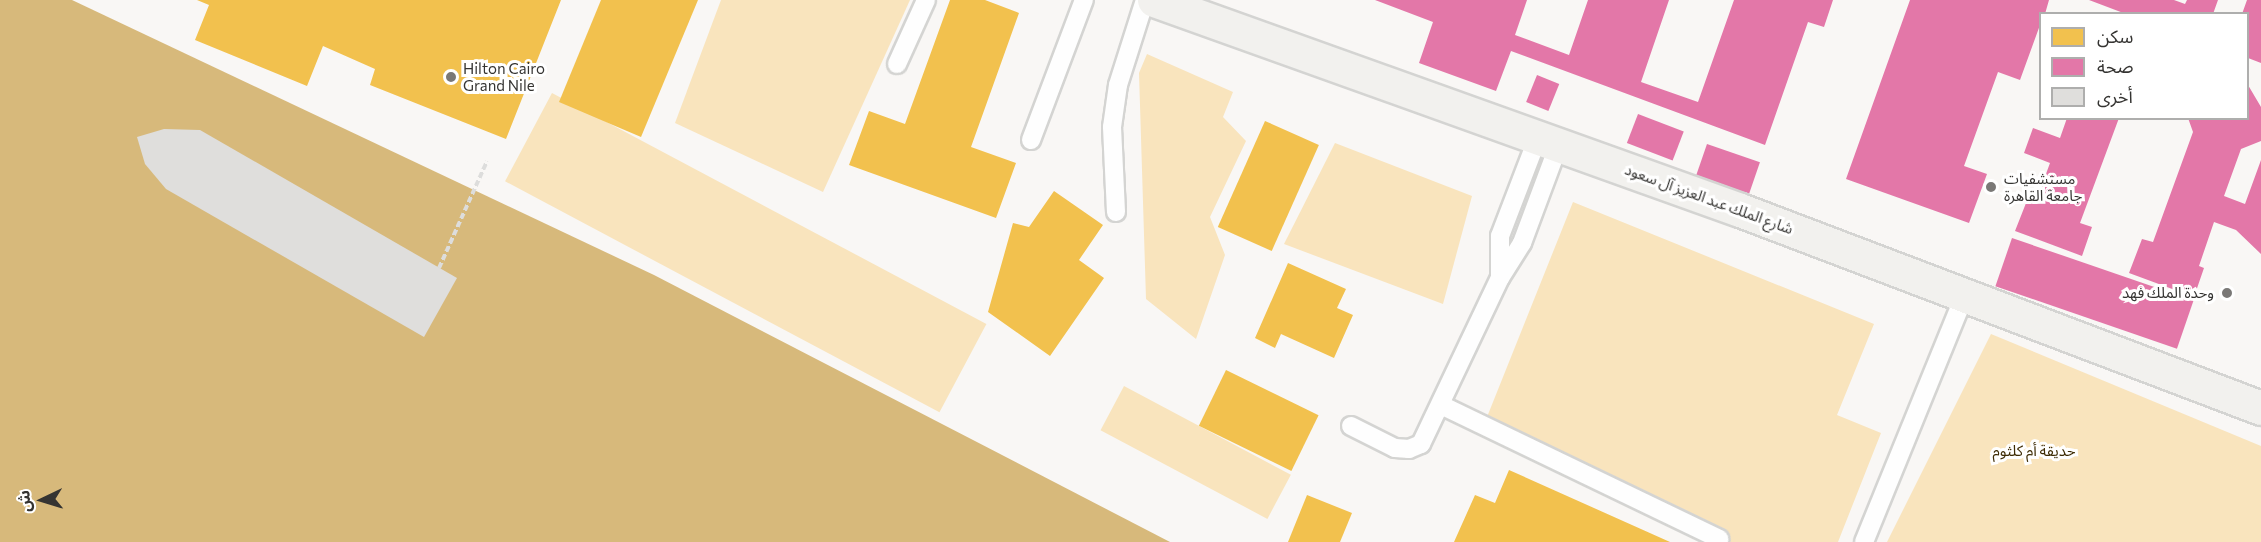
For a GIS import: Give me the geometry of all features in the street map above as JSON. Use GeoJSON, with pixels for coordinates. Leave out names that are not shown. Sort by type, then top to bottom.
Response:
{"type":"FeatureCollection","features":[{"type":"Feature","properties":{"kind":"main road","name":"شارع الملك عبد العزيز آل سعود"},"geometry":{"type":"LineString","coordinates":[[1154,0],[1548,140],[2261,408]]}},
{"type":"Feature","properties":{"kind":"lane"},"geometry":{"type":"LineString","coordinates":[[897,64],[926,0]]}},
{"type":"Feature","properties":{"kind":"lane"},"geometry":{"type":"LineString","coordinates":[[1031,140],[1084,0]]}},
{"type":"Feature","properties":{"kind":"lane"},"geometry":{"type":"LineString","coordinates":[[1116,212],[1112,127],[1118,85],[1145,0]]}},
{"type":"Feature","properties":{"kind":"lane"},"geometry":{"type":"LineString","coordinates":[[1351,426],[1395,448],[1409,449],[1421,444],[1442,405],[1500,278],[1522,243],[1548,140]]}},
{"type":"Feature","properties":{"kind":"lane"},"geometry":{"type":"LineString","coordinates":[[1864,542],[1965,295]]}},
{"type":"Feature","properties":{"kind":"lane"},"geometry":{"type":"LineString","coordinates":[[1442,405],[1719,539]]}},
{"type":"Feature","properties":{"kind":"path"},"geometry":{"type":"LineString","coordinates":[[439,268],[487,161]]}},
{"type":"Feature","properties":{"kind":"green space"},"geometry":{"type":"Polygon","coordinates":[[[721,0],[910,0],[823,192],[675,123],[721,0]]]}},
{"type":"Feature","properties":{"kind":"green space"},"geometry":{"type":"Polygon","coordinates":[[[1147,54],[1233,92],[1223,117],[1246,141],[1210,217],[1225,255],[1196,339],[1146,299],[1139,73],[1147,54]]]}},
{"type":"Feature","properties":{"kind":"green space"},"geometry":{"type":"Polygon","coordinates":[[[552,93],[986,324],[939,412],[505,181],[552,93]]]}},
{"type":"Feature","properties":{"kind":"green space"},"geometry":{"type":"Polygon","coordinates":[[[1335,143],[1472,196],[1443,304],[1284,244],[1335,143]]]}},
{"type":"Feature","properties":{"kind":"green space"},"geometry":{"type":"Polygon","coordinates":[[[1573,202],[1874,324],[1837,415],[1881,433],[1838,542],[1713,542],[1719,528],[1481,432],[1573,202]]]}},
{"type":"Feature","properties":{"kind":"green space","name":"حديقة أم كلثوم"},"geometry":{"type":"Polygon","coordinates":[[[1991,334],[2261,446],[2261,542],[1887,542],[1991,334]]]}},
{"type":"Feature","properties":{"kind":"green space"},"geometry":{"type":"Polygon","coordinates":[[[1124,386],[1291,475],[1267,519],[1101,430],[1124,386]]]}},
{"type":"Feature","properties":{"kind":"shaded area"},"geometry":{"type":"Polygon","coordinates":[[[0,0],[72,0],[654,275],[1170,542],[0,542],[0,0]]]}},
{"type":"Feature","properties":{"kind":"building: سكن","name":"Hilton Cairo Grand Nile"},"geometry":{"type":"Polygon","coordinates":[[[197,0],[561,0],[506,139],[370,85],[375,69],[323,46],[307,86],[195,40],[209,5],[197,0]]]}},
{"type":"Feature","properties":{"kind":"building: سكن"},"geometry":{"type":"Polygon","coordinates":[[[601,0],[698,0],[641,137],[559,102],[601,0]]]}},
{"type":"Feature","properties":{"kind":"building: سكن"},"geometry":{"type":"Polygon","coordinates":[[[950,0],[985,0],[1019,13],[971,147],[1016,163],[996,218],[849,165],[869,111],[905,124],[950,0]]]}},
{"type":"Feature","properties":{"kind":"building: سكن"},"geometry":{"type":"Polygon","coordinates":[[[1265,121],[1319,145],[1272,251],[1218,227],[1265,121]]]}},
{"type":"Feature","properties":{"kind":"building: سكن"},"geometry":{"type":"Polygon","coordinates":[[[1054,191],[1103,225],[1079,260],[1104,278],[1050,356],[988,312],[1013,223],[1029,227],[1054,191]]]}},
{"type":"Feature","properties":{"kind":"building: سكن"},"geometry":{"type":"Polygon","coordinates":[[[1288,263],[1346,289],[1337,308],[1353,315],[1334,358],[1281,334],[1275,348],[1255,338],[1288,263]]]}},
{"type":"Feature","properties":{"kind":"building: سكن"},"geometry":{"type":"Polygon","coordinates":[[[1226,370],[1319,415],[1291,471],[1199,426],[1226,370]]]}},
{"type":"Feature","properties":{"kind":"building: سكن"},"geometry":{"type":"Polygon","coordinates":[[[1509,470],[1670,542],[1454,542],[1475,495],[1495,503],[1509,470]]]}},
{"type":"Feature","properties":{"kind":"building: سكن"},"geometry":{"type":"Polygon","coordinates":[[[1307,495],[1352,513],[1340,542],[1288,542],[1307,495]]]}},
{"type":"Feature","properties":{"kind":"building: صحة"},"geometry":{"type":"Polygon","coordinates":[[[1375,0],[1527,0],[1515,35],[1569,55],[1588,0],[1669,0],[1641,82],[1698,102],[1734,0],[1833,0],[1824,27],[1808,22],[1765,145],[1511,51],[1496,91],[1419,63],[1433,22],[1375,0]]]}},
{"type":"Feature","properties":{"kind":"building: صحة"},"geometry":{"type":"Polygon","coordinates":[[[1910,0],[2049,0],[2046,12],[2039,12],[2039,28],[2020,80],[1998,72],[1964,166],[1987,174],[1969,223],[1846,179],[1910,0]]]}},
{"type":"Feature","properties":{"kind":"building: صحة"},"geometry":{"type":"Polygon","coordinates":[[[2089,0],[2174,0],[2185,4],[2187,0],[2218,0],[2214,12],[2121,12],[2089,0]]]}},
{"type":"Feature","properties":{"kind":"building: صحة"},"geometry":{"type":"Polygon","coordinates":[[[2247,0],[2261,0],[2261,63],[2249,58],[2249,12],[2243,12],[2247,0]]]}},
{"type":"Feature","properties":{"kind":"building: صحة"},"geometry":{"type":"Polygon","coordinates":[[[1537,75],[1559,84],[1548,111],[1526,102],[1537,75]]]}},
{"type":"Feature","properties":{"kind":"building: صحة"},"geometry":{"type":"Polygon","coordinates":[[[2249,87],[2261,107],[2261,141],[2241,149],[2224,196],[2245,204],[2261,160],[2261,254],[2236,230],[2214,222],[2199,266],[2204,268],[2194,297],[2129,273],[2142,239],[2153,242],[2193,132],[2189,120],[2249,120],[2249,87]]]}},
{"type":"Feature","properties":{"kind":"building: صحة"},"geometry":{"type":"Polygon","coordinates":[[[1638,114],[1684,132],[1673,161],[1627,143],[1638,114]]]}},
{"type":"Feature","properties":{"kind":"building: صحة"},"geometry":{"type":"Polygon","coordinates":[[[2066,120],[2118,120],[2080,223],[2092,227],[2082,256],[2015,231],[2028,198],[2036,201],[2050,163],[2024,153],[2033,128],[2060,138],[2066,120]]]}},
{"type":"Feature","properties":{"kind":"building: صحة"},"geometry":{"type":"Polygon","coordinates":[[[1707,144],[1760,162],[1748,196],[1695,178],[1707,144]]]}},
{"type":"Feature","properties":{"kind":"building: صحة"},"geometry":{"type":"Polygon","coordinates":[[[2012,238],[2194,301],[2177,349],[1995,286],[2012,238]]]}},
{"type":"Feature","properties":{"kind":"building: أخرى"},"geometry":{"type":"Polygon","coordinates":[[[164,129],[200,130],[457,278],[424,337],[166,189],[145,164],[137,137],[164,129]]]}},
{"type":"Feature","properties":{"kind":"place","name":"Hilton Cairo Grand Nile"},"geometry":{"type":"Point","coordinates":[451,77]}},
{"type":"Feature","properties":{"kind":"place","name":"مستشفيات جامعة القاهرة"},"geometry":{"type":"Point","coordinates":[1991,187]}},
{"type":"Feature","properties":{"kind":"place","name":"وحدة الملك فهد"},"geometry":{"type":"Point","coordinates":[2227,293]}}]}
